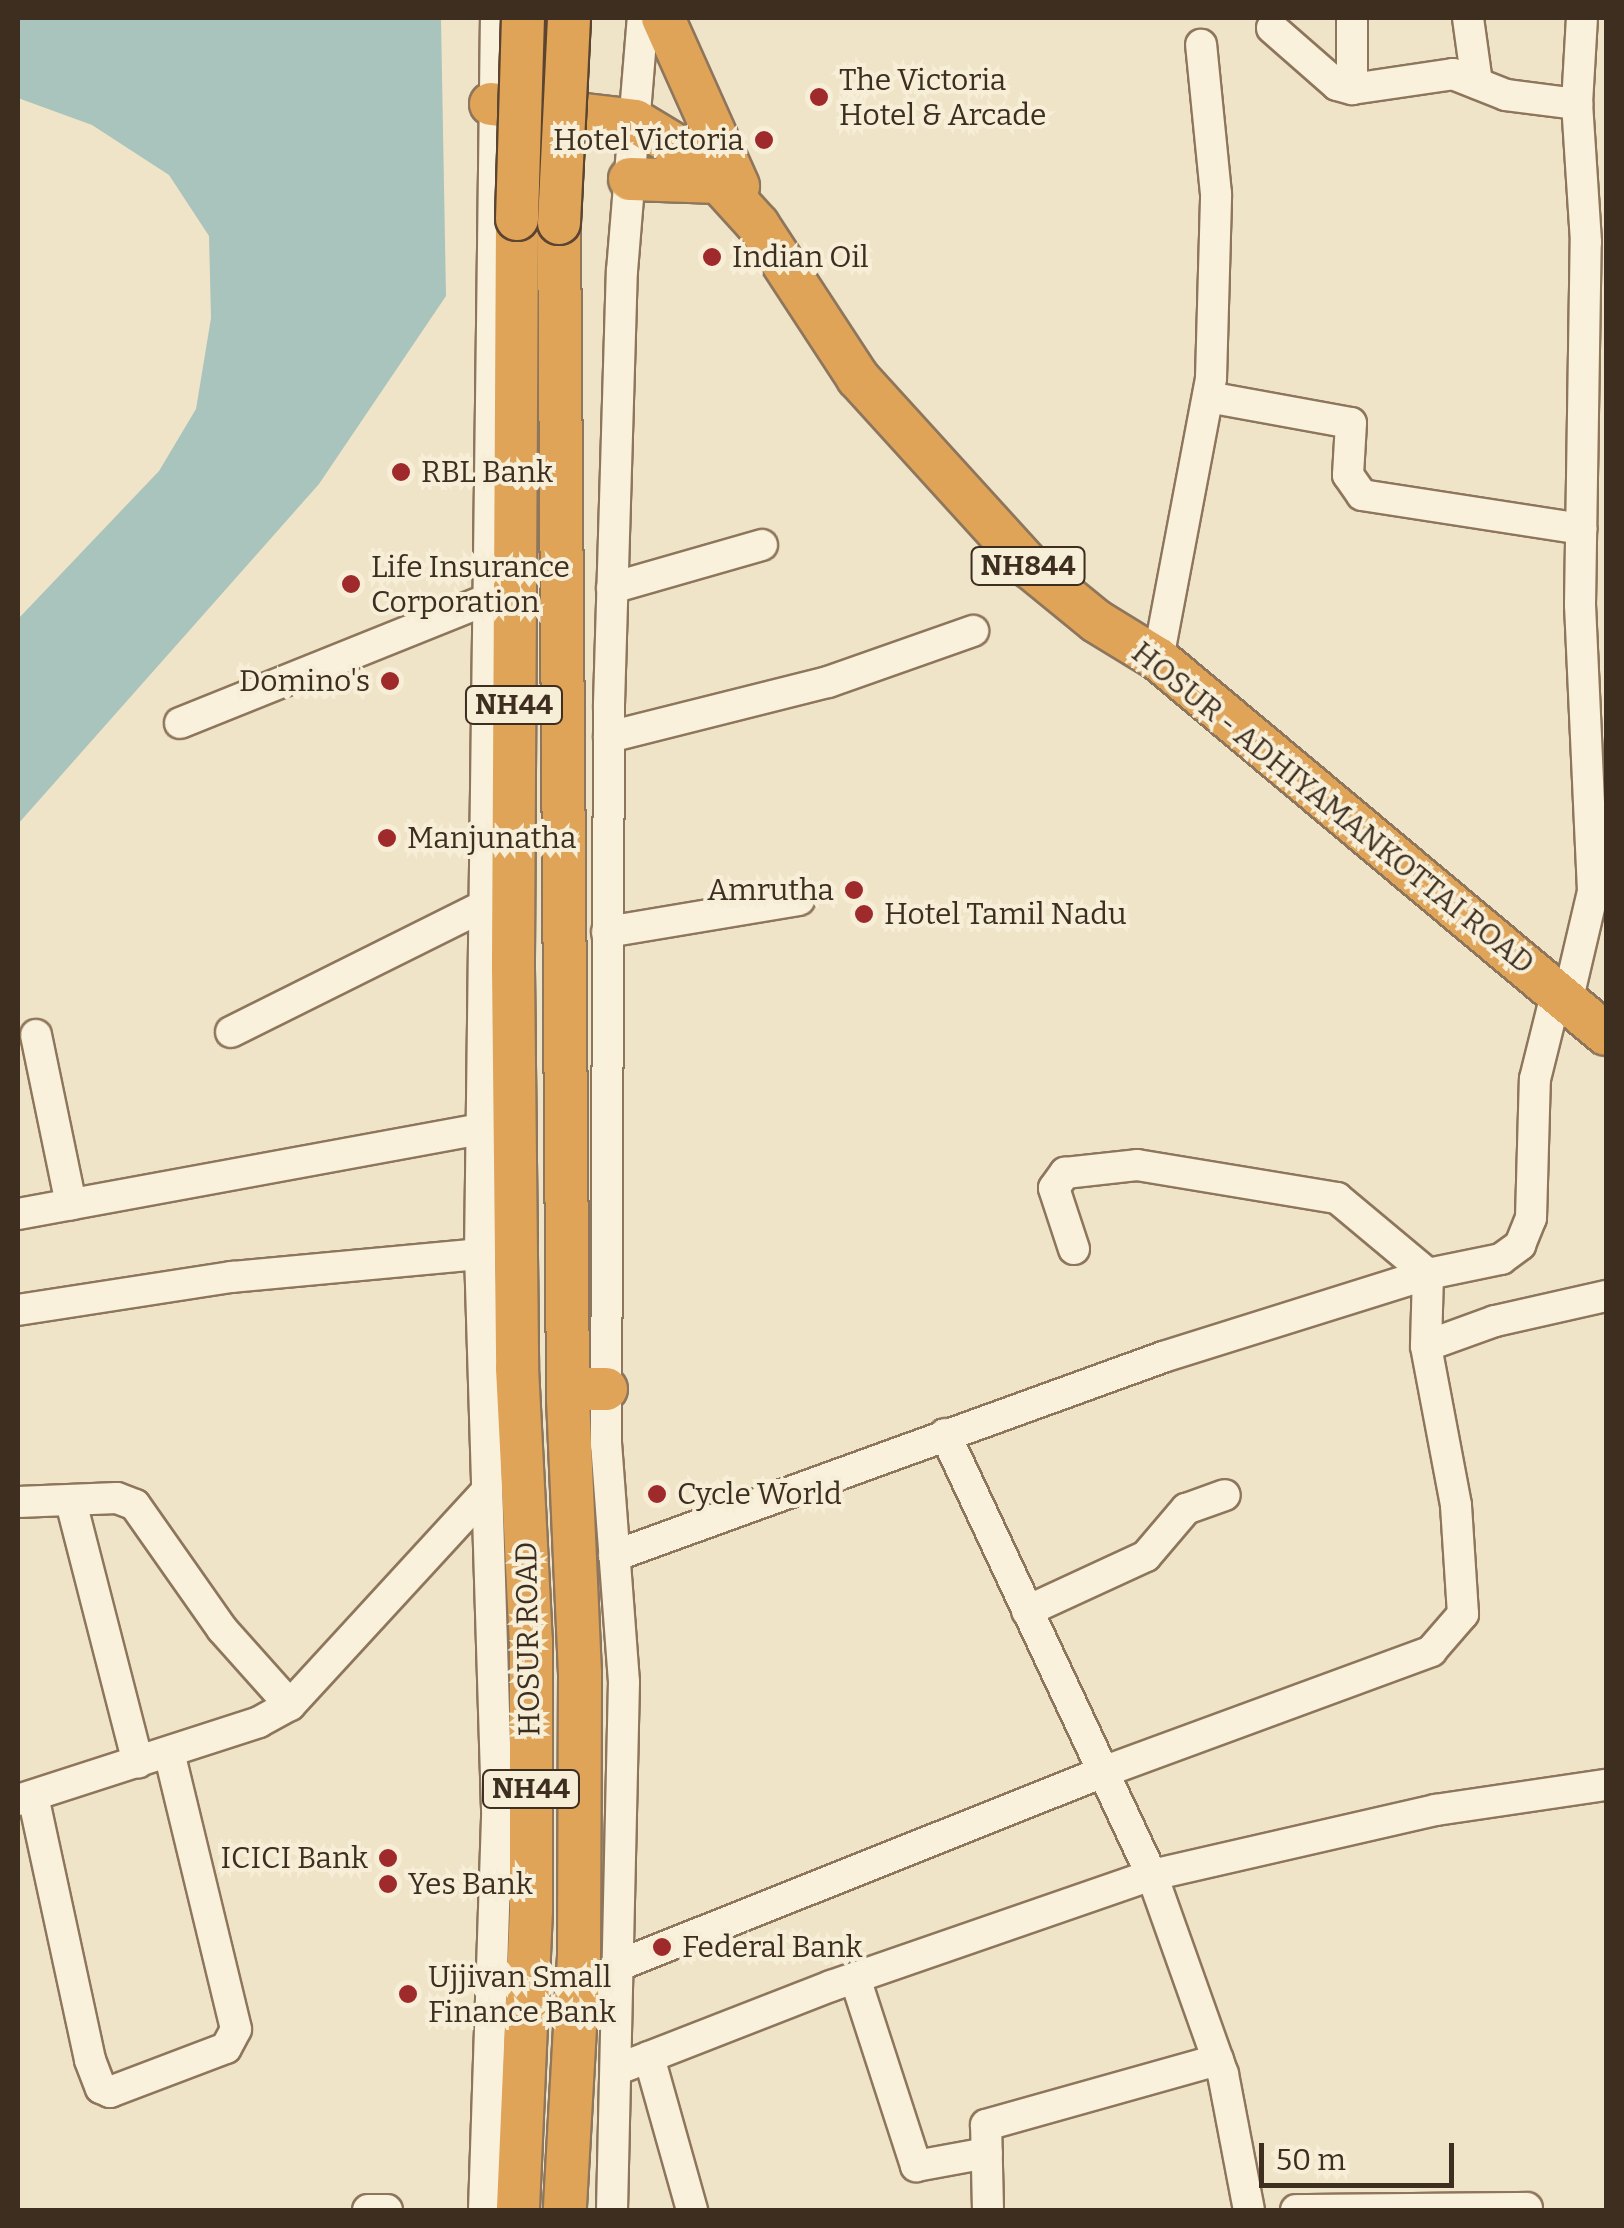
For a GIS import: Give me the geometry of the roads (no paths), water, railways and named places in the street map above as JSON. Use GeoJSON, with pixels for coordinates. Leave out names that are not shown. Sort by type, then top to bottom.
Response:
{"type":"FeatureCollection","features":[{"type":"Feature","properties":{"kind":"highway","name":"NH44"},"geometry":{"type":"LineString","coordinates":[[522,18],[538,221],[581,1393]]}},
{"type":"Feature","properties":{"kind":"highway","name":"NH44"},"geometry":{"type":"LineString","coordinates":[[506,1365],[538,221],[568,18]]}},
{"type":"Feature","properties":{"kind":"highway"},"geometry":{"type":"LineString","coordinates":[[663,18],[758,226]]}},
{"type":"Feature","properties":{"kind":"highway","name":"HOSUR - ADHIYAMANKOTTAI ROAD"},"geometry":{"type":"LineString","coordinates":[[491,104],[635,120],[698,160],[758,226],[858,378],[1030,567],[1096,621],[1158,658],[1606,1034]]}},
{"type":"Feature","properties":{"kind":"highway"},"geometry":{"type":"LineString","coordinates":[[630,179],[719,182]]}},
{"type":"Feature","properties":{"kind":"highway","name":"HOSUR ROAD"},"geometry":{"type":"LineString","coordinates":[[506,1365],[531,1641],[531,1910],[518,2210]]}},
{"type":"Feature","properties":{"kind":"highway","name":"HOSUR ROAD"},"geometry":{"type":"LineString","coordinates":[[565,2210],[579,1806],[581,1393]]}},
{"type":"Feature","properties":{"kind":"street"},"geometry":{"type":"LineString","coordinates":[[484,2210],[497,1809],[487,1491],[506,1365],[480,1254],[491,104],[496,18]]}},
{"type":"Feature","properties":{"kind":"street"},"geometry":{"type":"LineString","coordinates":[[612,2210],[622,1964],[624,1682],[614,1556],[581,1393],[608,932],[612,588],[630,179],[643,18]]}},
{"type":"Feature","properties":{"kind":"street"},"geometry":{"type":"LineString","coordinates":[[1352,18],[1352,89]]}},
{"type":"Feature","properties":{"kind":"street"},"geometry":{"type":"LineString","coordinates":[[1468,18],[1477,83]]}},
{"type":"Feature","properties":{"kind":"street"},"geometry":{"type":"LineString","coordinates":[[1272,28],[1337,85],[1352,89],[1453,74],[1506,95],[1577,104]]}},
{"type":"Feature","properties":{"kind":"street"},"geometry":{"type":"LineString","coordinates":[[614,1556],[1163,1357],[1428,1274],[1500,1258],[1520,1245],[1532,1218],[1535,1079],[1592,890],[1590,520],[1596,284],[1577,104],[1593,43]]}},
{"type":"Feature","properties":{"kind":"street"},"geometry":{"type":"LineString","coordinates":[[1158,658],[1208,397],[1216,194],[1200,45]]}},
{"type":"Feature","properties":{"kind":"street"},"geometry":{"type":"LineString","coordinates":[[1208,397],[1351,424],[1348,475],[1362,495],[1590,520]]}},
{"type":"Feature","properties":{"kind":"street"},"geometry":{"type":"LineString","coordinates":[[612,588],[762,545]]}},
{"type":"Feature","properties":{"kind":"street"},"geometry":{"type":"LineString","coordinates":[[180,723],[486,600]]}},
{"type":"Feature","properties":{"kind":"street"},"geometry":{"type":"LineString","coordinates":[[609,737],[828,682],[973,631]]}},
{"type":"Feature","properties":{"kind":"street"},"geometry":{"type":"LineString","coordinates":[[608,932],[799,900]]}},
{"type":"Feature","properties":{"kind":"street"},"geometry":{"type":"LineString","coordinates":[[231,1032],[484,906]]}},
{"type":"Feature","properties":{"kind":"street"},"geometry":{"type":"LineString","coordinates":[[36,1035],[71,1204]]}},
{"type":"Feature","properties":{"kind":"street"},"geometry":{"type":"LineString","coordinates":[[18,1099],[48,1092]]}},
{"type":"Feature","properties":{"kind":"street"},"geometry":{"type":"LineString","coordinates":[[18,1214],[482,1129]]}},
{"type":"Feature","properties":{"kind":"street"},"geometry":{"type":"LineString","coordinates":[[1074,1249],[1056,1178],[1137,1165],[1338,1198],[1428,1274]]}},
{"type":"Feature","properties":{"kind":"street"},"geometry":{"type":"LineString","coordinates":[[18,1310],[232,1277],[480,1254]]}},
{"type":"Feature","properties":{"kind":"street"},"geometry":{"type":"LineString","coordinates":[[622,1964],[1102,1772],[1430,1651],[1463,1614],[1456,1505],[1426,1346],[1428,1274]]}},
{"type":"Feature","properties":{"kind":"street"},"geometry":{"type":"LineString","coordinates":[[1426,1346],[1495,1321],[1606,1296]]}},
{"type":"Feature","properties":{"kind":"street"},"geometry":{"type":"LineString","coordinates":[[945,1434],[1152,1876],[1218,2060],[1249,2210]]}},
{"type":"Feature","properties":{"kind":"street"},"geometry":{"type":"LineString","coordinates":[[170,1752],[236,2029],[226,2048],[110,2092],[101,2088],[90,2060],[25,1798],[170,1752],[290,1705],[487,1491]]}},
{"type":"Feature","properties":{"kind":"street"},"geometry":{"type":"LineString","coordinates":[[1027,1611],[1146,1556],[1186,1509],[1225,1495]]}},
{"type":"Feature","properties":{"kind":"street"},"geometry":{"type":"LineString","coordinates":[[18,1502],[117,1498],[134,1505],[222,1629],[290,1705]]}},
{"type":"Feature","properties":{"kind":"street"},"geometry":{"type":"LineString","coordinates":[[71,1502],[138,1763]]}},
{"type":"Feature","properties":{"kind":"street"},"geometry":{"type":"LineString","coordinates":[[618,2069],[855,1978],[1152,1876],[1436,1810],[1558,1787],[1606,1785]]}},
{"type":"Feature","properties":{"kind":"street"},"geometry":{"type":"LineString","coordinates":[[855,1978],[916,2166],[987,2153]]}},
{"type":"Feature","properties":{"kind":"street"},"geometry":{"type":"LineString","coordinates":[[650,2056],[692,2210]]}},
{"type":"Feature","properties":{"kind":"street"},"geometry":{"type":"LineString","coordinates":[[988,2210],[986,2125],[1218,2060]]}},
{"type":"Feature","properties":{"kind":"street"},"geometry":{"type":"LineString","coordinates":[[1296,2210],[1527,2208]]}},
{"type":"Feature","properties":{"kind":"street"},"geometry":{"type":"LineString","coordinates":[[368,2210],[386,2210]]}},
{"type":"Feature","properties":{"kind":"water"},"geometry":{"type":"Polygon","coordinates":[[[18,18],[441,18],[446,296],[319,484],[18,824],[18,619],[159,471],[196,409],[211,318],[209,236],[169,175],[92,125],[18,98],[18,18]]]}},
{"type":"Feature","properties":{"kind":"place","name":"The Victoria Hotel & Arcade"},"geometry":{"type":"Point","coordinates":[819,97]}},
{"type":"Feature","properties":{"kind":"place","name":"Hotel Victoria"},"geometry":{"type":"Point","coordinates":[764,140]}},
{"type":"Feature","properties":{"kind":"place","name":"Indian Oil"},"geometry":{"type":"Point","coordinates":[712,257]}},
{"type":"Feature","properties":{"kind":"place","name":"RBL Bank"},"geometry":{"type":"Point","coordinates":[401,472]}},
{"type":"Feature","properties":{"kind":"place","name":"Life Insurance Corporation"},"geometry":{"type":"Point","coordinates":[351,584]}},
{"type":"Feature","properties":{"kind":"place","name":"Domino's"},"geometry":{"type":"Point","coordinates":[390,681]}},
{"type":"Feature","properties":{"kind":"place","name":"Manjunatha"},"geometry":{"type":"Point","coordinates":[387,838]}},
{"type":"Feature","properties":{"kind":"place","name":"Amrutha"},"geometry":{"type":"Point","coordinates":[854,890]}},
{"type":"Feature","properties":{"kind":"place","name":"Hotel Tamil Nadu"},"geometry":{"type":"Point","coordinates":[864,914]}},
{"type":"Feature","properties":{"kind":"place","name":"Cycle World"},"geometry":{"type":"Point","coordinates":[657,1494]}},
{"type":"Feature","properties":{"kind":"place","name":"ICICI Bank"},"geometry":{"type":"Point","coordinates":[388,1858]}},
{"type":"Feature","properties":{"kind":"place","name":"Yes Bank"},"geometry":{"type":"Point","coordinates":[388,1884]}},
{"type":"Feature","properties":{"kind":"place","name":"Federal Bank"},"geometry":{"type":"Point","coordinates":[662,1947]}},
{"type":"Feature","properties":{"kind":"place","name":"Ujjivan Small Finance Bank"},"geometry":{"type":"Point","coordinates":[408,1994]}}]}
